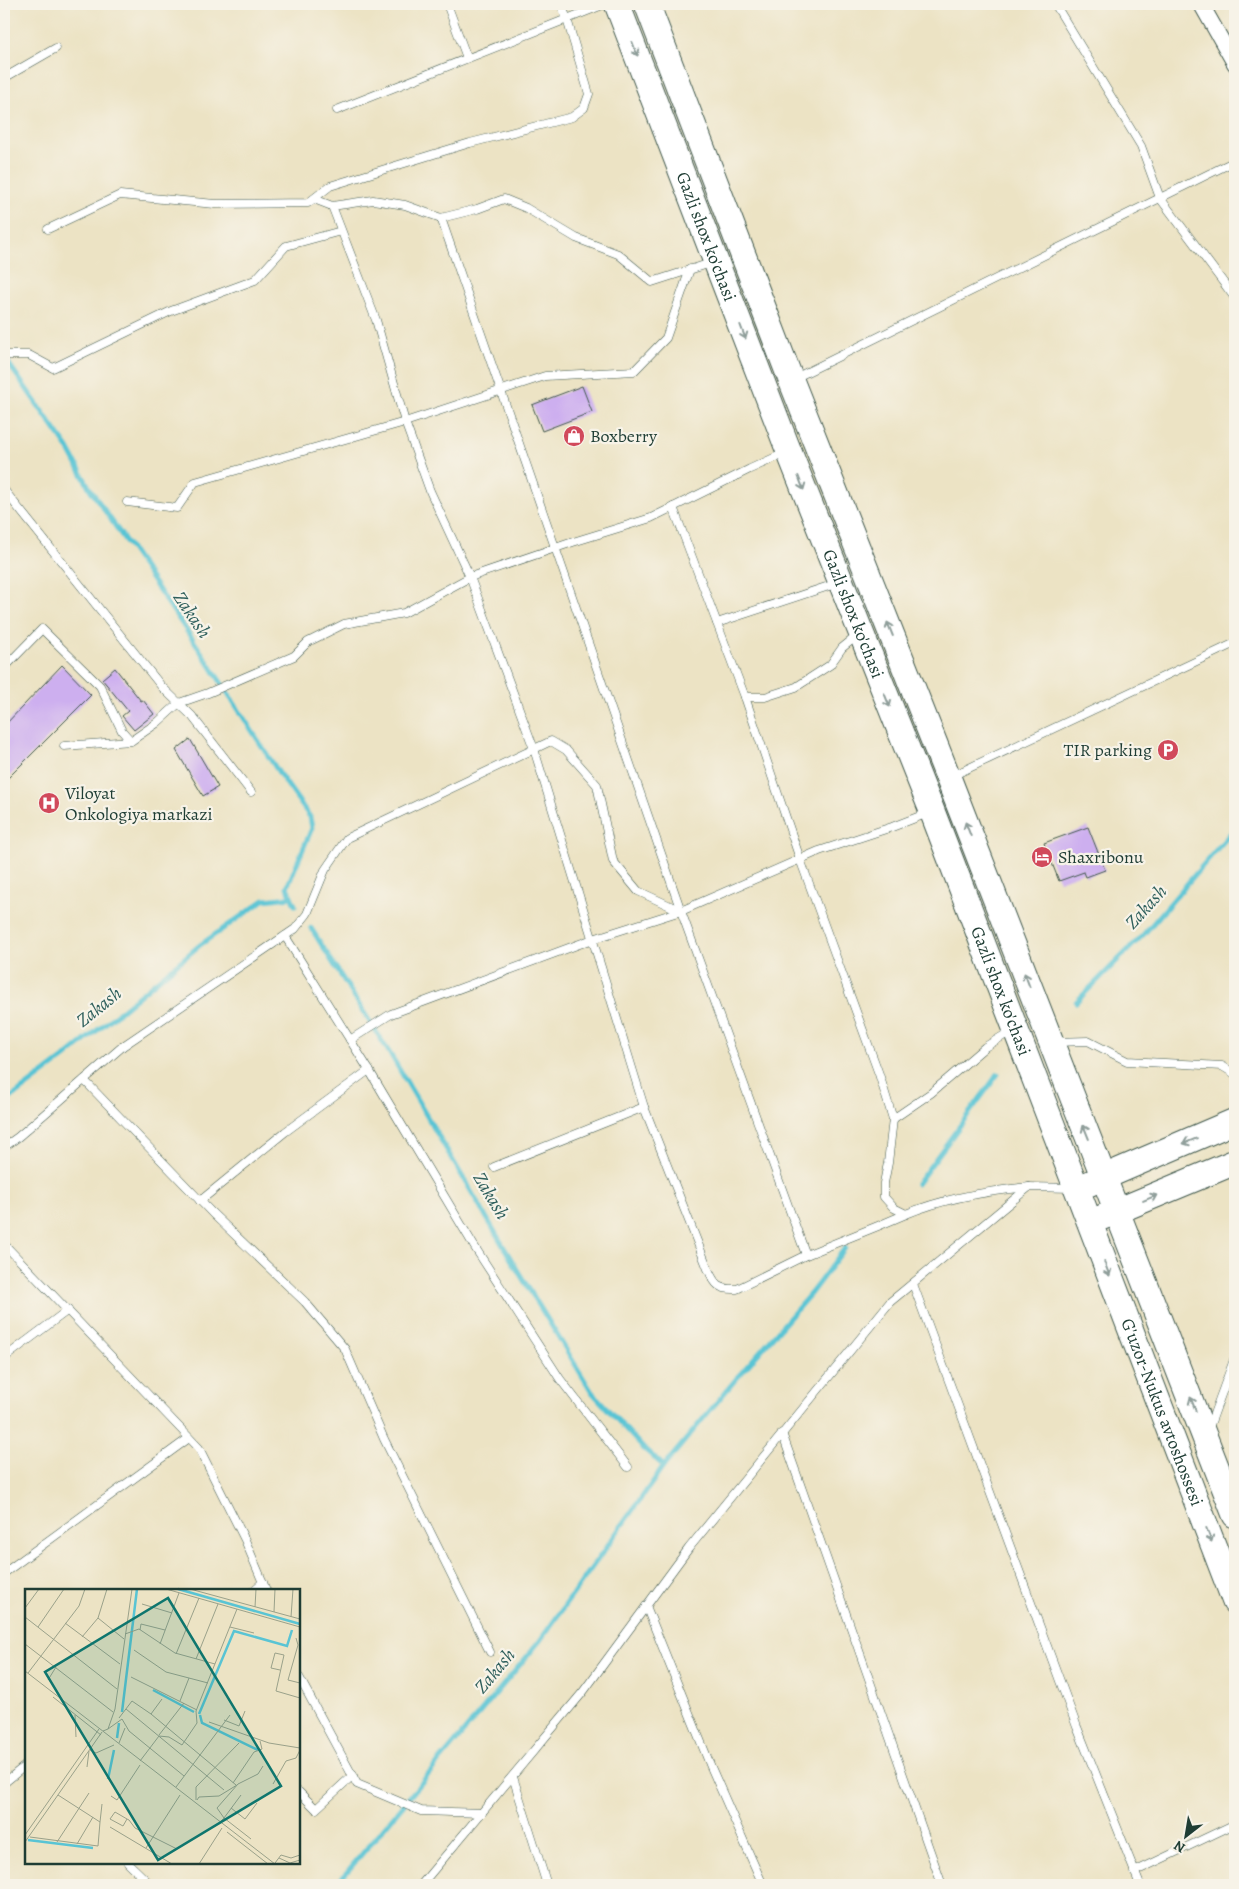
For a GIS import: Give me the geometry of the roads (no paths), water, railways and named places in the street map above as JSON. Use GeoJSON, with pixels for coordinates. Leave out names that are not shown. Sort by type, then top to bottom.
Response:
{"type":"FeatureCollection","features":[{"type":"Feature","properties":{"kind":"highway","name":"Gazli shox ko'chasi"},"geometry":{"type":"LineString","coordinates":[[617,4],[789,452],[932,811],[1089,1223]]}},
{"type":"Feature","properties":{"kind":"highway","name":"Gazli shox ko'chasi"},"geometry":{"type":"LineString","coordinates":[[647,4],[791,380],[1117,1212]]}},
{"type":"Feature","properties":{"kind":"highway"},"geometry":{"type":"LineString","coordinates":[[1076,1188],[1235,1121]]}},
{"type":"Feature","properties":{"kind":"highway"},"geometry":{"type":"LineString","coordinates":[[1089,1223],[1235,1162]]}},
{"type":"Feature","properties":{"kind":"highway","name":"G'uzor-Nukus avtoshossesi"},"geometry":{"type":"LineString","coordinates":[[1117,1212],[1235,1515]]}},
{"type":"Feature","properties":{"kind":"highway","name":"G'uzor-Nukus avtoshossesi"},"geometry":{"type":"LineString","coordinates":[[1089,1223],[1235,1602]]}},
{"type":"Feature","properties":{"kind":"street"},"geometry":{"type":"LineString","coordinates":[[1201,4],[1235,64]]}},
{"type":"Feature","properties":{"kind":"lane"},"geometry":{"type":"LineString","coordinates":[[447,4],[467,58]]}},
{"type":"Feature","properties":{"kind":"lane"},"geometry":{"type":"LineString","coordinates":[[48,229],[120,195],[215,204],[308,203],[330,186],[470,142],[572,117],[584,108],[590,94],[561,4]]}},
{"type":"Feature","properties":{"kind":"lane"},"geometry":{"type":"LineString","coordinates":[[336,110],[605,4]]}},
{"type":"Feature","properties":{"kind":"lane"},"geometry":{"type":"LineString","coordinates":[[1055,4],[1142,146],[1160,198],[1235,298]]}},
{"type":"Feature","properties":{"kind":"lane"},"geometry":{"type":"LineString","coordinates":[[4,78],[56,48]]}},
{"type":"Feature","properties":{"kind":"lane"},"geometry":{"type":"LineString","coordinates":[[791,380],[1235,161]]}},
{"type":"Feature","properties":{"kind":"lane"},"geometry":{"type":"LineString","coordinates":[[314,199],[332,206],[373,200],[405,205],[441,218],[477,209],[504,199],[526,208],[576,238],[618,254],[652,282],[716,261]]}},
{"type":"Feature","properties":{"kind":"lane"},"geometry":{"type":"LineString","coordinates":[[332,206],[376,320],[406,422],[430,491],[470,577],[534,749],[644,1107],[714,1282],[725,1290],[737,1289],[806,1255],[941,1201],[990,1190],[1029,1187],[1076,1188]]}},
{"type":"Feature","properties":{"kind":"lane"},"geometry":{"type":"LineString","coordinates":[[441,218],[681,911],[806,1255]]}},
{"type":"Feature","properties":{"kind":"lane"},"geometry":{"type":"LineString","coordinates":[[4,355],[30,355],[53,368],[171,310],[255,280],[286,246],[341,231]]}},
{"type":"Feature","properties":{"kind":"lane"},"geometry":{"type":"LineString","coordinates":[[127,502],[177,508],[195,482],[406,422],[546,376],[634,371],[666,338],[690,269]]}},
{"type":"Feature","properties":{"kind":"lane"},"geometry":{"type":"LineString","coordinates":[[64,746],[132,741],[157,723],[179,703],[208,694],[294,656],[308,642],[344,624],[404,612],[470,577],[651,518],[789,452]]}},
{"type":"Feature","properties":{"kind":"lane"},"geometry":{"type":"LineString","coordinates":[[4,490],[162,688],[192,716],[250,792]]}},
{"type":"Feature","properties":{"kind":"lane"},"geometry":{"type":"LineString","coordinates":[[673,507],[745,697],[800,859],[879,1074],[893,1118],[884,1183],[884,1197],[894,1208],[906,1214]]}},
{"type":"Feature","properties":{"kind":"lane"},"geometry":{"type":"LineString","coordinates":[[717,623],[840,582]]}},
{"type":"Feature","properties":{"kind":"lane"},"geometry":{"type":"LineString","coordinates":[[4,668],[42,629],[100,686],[122,730],[132,741]]}},
{"type":"Feature","properties":{"kind":"lane"},"geometry":{"type":"LineString","coordinates":[[745,697],[765,697],[796,687],[830,665],[842,648],[861,633]]}},
{"type":"Feature","properties":{"kind":"lane"},"geometry":{"type":"LineString","coordinates":[[948,777],[1235,643]]}},
{"type":"Feature","properties":{"kind":"lane"},"geometry":{"type":"LineString","coordinates":[[4,1147],[124,1046],[295,929],[307,914],[325,870],[347,838],[551,741],[566,750],[597,785],[613,861],[638,891],[681,911]]}},
{"type":"Feature","properties":{"kind":"lane"},"geometry":{"type":"LineString","coordinates":[[350,1040],[391,1014],[593,939],[681,911],[800,859],[932,811]]}},
{"type":"Feature","properties":{"kind":"lane"},"geometry":{"type":"LineString","coordinates":[[285,936],[369,1070],[474,1246],[560,1380],[628,1467]]}},
{"type":"Feature","properties":{"kind":"lane"},"geometry":{"type":"LineString","coordinates":[[893,1118],[931,1093],[985,1048],[1014,1029]]}},
{"type":"Feature","properties":{"kind":"lane"},"geometry":{"type":"LineString","coordinates":[[1050,1043],[1088,1041],[1127,1061],[1222,1066],[1235,1074]]}},
{"type":"Feature","properties":{"kind":"lane"},"geometry":{"type":"LineString","coordinates":[[200,1201],[285,1132],[369,1070]]}},
{"type":"Feature","properties":{"kind":"lane"},"geometry":{"type":"LineString","coordinates":[[84,1080],[200,1201],[305,1302],[345,1349],[384,1439],[490,1652]]}},
{"type":"Feature","properties":{"kind":"lane"},"geometry":{"type":"LineString","coordinates":[[494,1167],[644,1107]]}},
{"type":"Feature","properties":{"kind":"lane"},"geometry":{"type":"LineString","coordinates":[[421,1885],[583,1692],[689,1548],[890,1302],[1029,1187]]}},
{"type":"Feature","properties":{"kind":"lane"},"geometry":{"type":"LineString","coordinates":[[4,1244],[199,1448],[245,1540],[266,1589]]}},
{"type":"Feature","properties":{"kind":"lane"},"geometry":{"type":"LineString","coordinates":[[913,1284],[1077,1726],[1140,1885]]}},
{"type":"Feature","properties":{"kind":"lane"},"geometry":{"type":"LineString","coordinates":[[4,1358],[68,1310]]}},
{"type":"Feature","properties":{"kind":"lane"},"geometry":{"type":"LineString","coordinates":[[1206,1437],[1235,1358]]}},
{"type":"Feature","properties":{"kind":"lane"},"geometry":{"type":"LineString","coordinates":[[782,1433],[942,1885]]}},
{"type":"Feature","properties":{"kind":"lane"},"geometry":{"type":"LineString","coordinates":[[4,1573],[189,1438]]}},
{"type":"Feature","properties":{"kind":"lane"},"geometry":{"type":"LineString","coordinates":[[255,1589],[263,1582]]}},
{"type":"Feature","properties":{"kind":"lane"},"geometry":{"type":"LineString","coordinates":[[646,1606],[711,1767],[764,1885]]}},
{"type":"Feature","properties":{"kind":"lane"},"geometry":{"type":"LineString","coordinates":[[300,1679],[357,1784],[421,1811],[482,1813]]}},
{"type":"Feature","properties":{"kind":"lane"},"geometry":{"type":"LineString","coordinates":[[4,1783],[25,1766]]}},
{"type":"Feature","properties":{"kind":"lane"},"geometry":{"type":"LineString","coordinates":[[300,1793],[316,1809],[353,1775]]}},
{"type":"Feature","properties":{"kind":"lane"},"geometry":{"type":"LineString","coordinates":[[513,1777],[547,1885]]}},
{"type":"Feature","properties":{"kind":"lane"},"geometry":{"type":"LineString","coordinates":[[1134,1872],[1235,1824]]}},
{"type":"Feature","properties":{"kind":"lane"},"geometry":{"type":"LineString","coordinates":[[129,1864],[151,1885]]}},
{"type":"Feature","properties":{"kind":"waterway","name":"Zakash"},"geometry":{"type":"LineString","coordinates":[[4,357],[68,448],[90,489],[208,662],[281,776],[310,817],[312,828],[287,887],[295,905]]}},
{"type":"Feature","properties":{"kind":"waterway","name":"Zakash"},"geometry":{"type":"LineString","coordinates":[[1076,1002],[1143,935],[1235,828]]}},
{"type":"Feature","properties":{"kind":"waterway","name":"Zakash"},"geometry":{"type":"LineString","coordinates":[[4,1103],[65,1057],[200,945],[264,900],[291,897]]}},
{"type":"Feature","properties":{"kind":"waterway","name":"Zakash"},"geometry":{"type":"LineString","coordinates":[[311,928],[392,1057],[518,1271],[592,1392],[642,1447],[664,1466]]}},
{"type":"Feature","properties":{"kind":"waterway","name":"Zakash"},"geometry":{"type":"LineString","coordinates":[[917,1184],[998,1074]]}},
{"type":"Feature","properties":{"kind":"waterway","name":"Zakash"},"geometry":{"type":"LineString","coordinates":[[336,1885],[539,1642],[664,1466],[811,1293],[845,1248]]}},
{"type":"Feature","properties":{"kind":"place","name":"Boxberry"},"geometry":{"type":"Point","coordinates":[574,436]}},
{"type":"Feature","properties":{"kind":"place","name":"TIR parking"},"geometry":{"type":"Point","coordinates":[1168,750]}},
{"type":"Feature","properties":{"kind":"place","name":"Viloyat Onkologiya markazi"},"geometry":{"type":"Point","coordinates":[49,803]}},
{"type":"Feature","properties":{"kind":"place","name":"Shaxribonu"},"geometry":{"type":"Point","coordinates":[1042,857]}}]}
